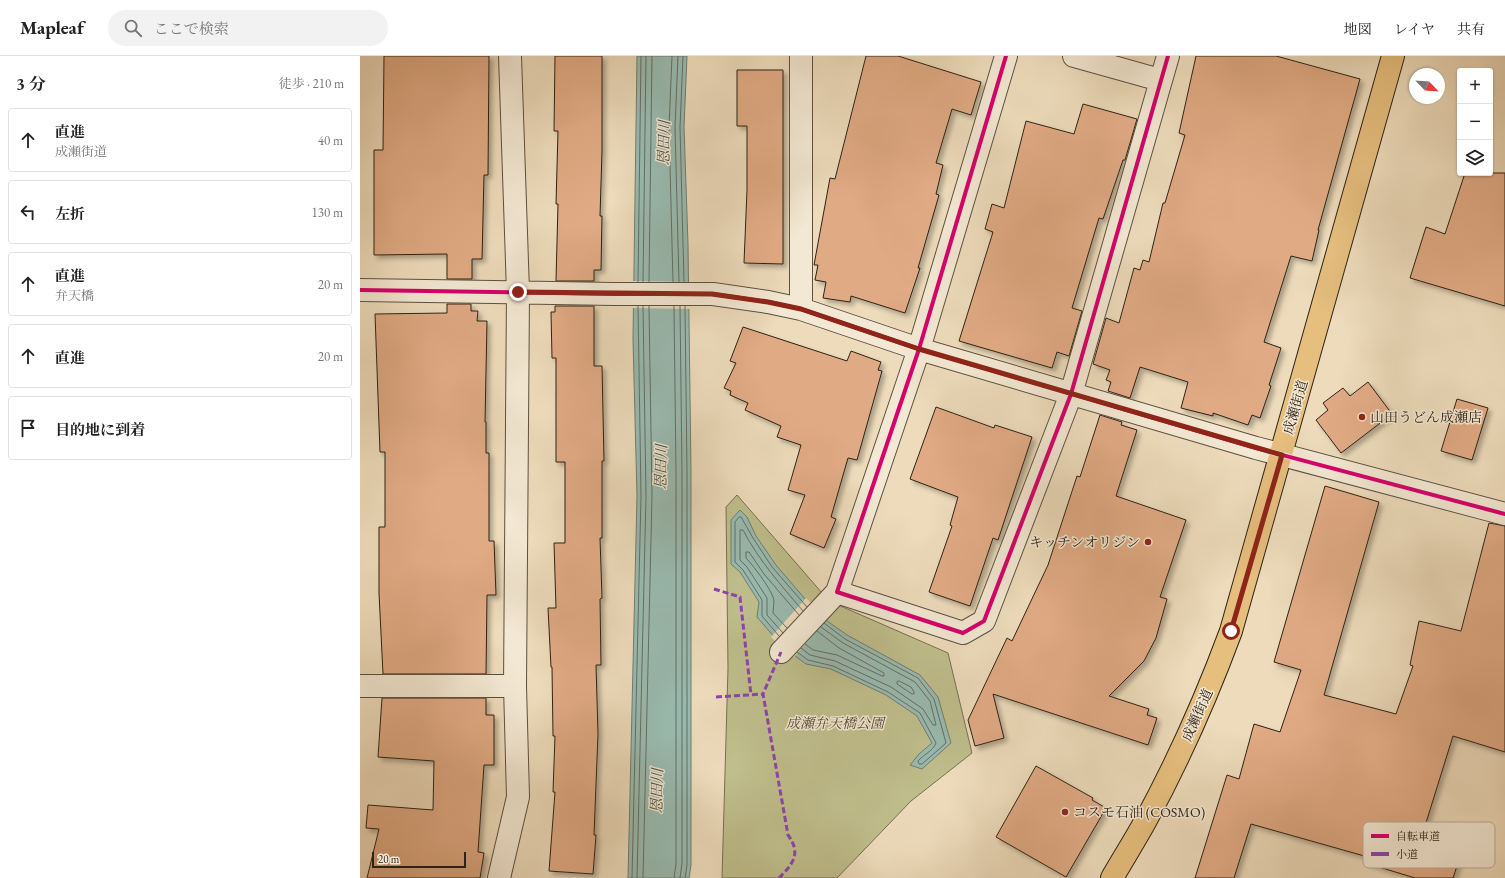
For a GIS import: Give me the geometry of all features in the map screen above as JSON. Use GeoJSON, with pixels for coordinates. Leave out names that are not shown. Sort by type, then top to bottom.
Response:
{"type":"FeatureCollection","features":[{"type":"Feature","properties":{"kind":"main road","name":"成瀬街道"},"geometry":{"type":"LineString","coordinates":[[1112,878],[1167,779],[1214,676],[1231,631],[1282,455],[1392,56]]}},
{"type":"Feature","properties":{"kind":"street"},"geometry":{"type":"LineString","coordinates":[[499,878],[518,796],[515,686],[518,292],[510,56]]}},
{"type":"Feature","properties":{"kind":"street"},"geometry":{"type":"LineString","coordinates":[[801,56],[801,309]]}},
{"type":"Feature","properties":{"kind":"street"},"geometry":{"type":"LineString","coordinates":[[781,652],[837,592],[919,349],[1006,56]]}},
{"type":"Feature","properties":{"kind":"street"},"geometry":{"type":"LineString","coordinates":[[1074,56],[1160,80]]}},
{"type":"Feature","properties":{"kind":"street"},"geometry":{"type":"LineString","coordinates":[[837,592],[962,633],[984,621],[1071,394],[1168,56]]}},
{"type":"Feature","properties":{"kind":"street"},"geometry":{"type":"LineString","coordinates":[[360,290],[712,294],[768,302],[801,309],[919,349],[1282,455],[1505,514]]}},
{"type":"Feature","properties":{"kind":"street"},"geometry":{"type":"LineString","coordinates":[[360,686],[515,686]]}},
{"type":"Feature","properties":{"kind":"green space","name":"成瀬弁天橋公園"},"geometry":{"type":"Polygon","coordinates":[[[737,495],[829,601],[948,653],[972,753],[911,801],[837,878],[722,878],[728,668],[726,507],[737,495]]]}},
{"type":"Feature","properties":{"kind":"water","name":"恩田川"},"geometry":{"type":"Polygon","coordinates":[[[637,56],[687,56],[684,127],[688,244],[691,472],[691,865],[689,878],[628,878],[637,496],[633,339],[637,56]]]}},
{"type":"Feature","properties":{"kind":"water"},"geometry":{"type":"Polygon","coordinates":[[[740,510],[747,517],[756,536],[776,565],[812,607],[827,621],[847,635],[920,675],[938,697],[951,743],[922,769],[910,765],[919,754],[932,743],[917,716],[886,695],[831,669],[806,664],[783,647],[757,617],[759,602],[740,572],[731,564],[731,520],[740,510]]]}},
{"type":"Feature","properties":{"kind":"pier"},"geometry":{"type":"Polygon","coordinates":[[[632,281],[690,282],[691,309],[632,308],[632,281]]]}},
{"type":"Feature","properties":{"kind":"pier"},"geometry":{"type":"Polygon","coordinates":[[[806,598],[828,618],[794,657],[771,637],[806,598]]]}},
{"type":"Feature","properties":{"kind":"building"},"geometry":{"type":"Polygon","coordinates":[[[384,56],[489,56],[488,175],[484,175],[482,259],[472,259],[472,279],[447,279],[447,254],[374,255],[374,150],[383,150],[384,56]]]}},
{"type":"Feature","properties":{"kind":"building"},"geometry":{"type":"Polygon","coordinates":[[[555,56],[602,56],[600,216],[602,216],[601,270],[594,270],[594,281],[556,281],[558,131],[554,131],[555,56]]]}},
{"type":"Feature","properties":{"kind":"building"},"geometry":{"type":"Polygon","coordinates":[[[866,56],[898,56],[981,82],[971,115],[952,109],[936,163],[943,165],[936,194],[939,195],[918,268],[920,268],[905,313],[851,296],[850,302],[823,298],[826,282],[815,280],[818,265],[814,265],[830,178],[835,179],[866,56]]]}},
{"type":"Feature","properties":{"kind":"building"},"geometry":{"type":"Polygon","coordinates":[[[1196,56],[1276,56],[1360,79],[1318,230],[1312,261],[1291,256],[1264,342],[1281,348],[1269,385],[1271,386],[1260,418],[1252,415],[1248,425],[1213,413],[1213,416],[1181,408],[1188,382],[1140,367],[1130,398],[1108,391],[1111,382],[1106,380],[1110,370],[1093,364],[1106,318],[1119,323],[1134,268],[1140,270],[1143,260],[1149,262],[1163,203],[1165,203],[1185,135],[1179,133],[1196,56]]]}},
{"type":"Feature","properties":{"kind":"building"},"geometry":{"type":"Polygon","coordinates":[[[737,70],[783,70],[783,264],[744,263],[747,190],[747,126],[737,126],[737,70]]]}},
{"type":"Feature","properties":{"kind":"building"},"geometry":{"type":"Polygon","coordinates":[[[1083,104],[1137,119],[1125,160],[1123,160],[1103,219],[1099,218],[1072,308],[1082,311],[1069,356],[1057,352],[1052,368],[959,341],[993,232],[985,229],[992,204],[1004,208],[1026,121],[1074,134],[1083,104]]]}},
{"type":"Feature","properties":{"kind":"building"},"geometry":{"type":"Polygon","coordinates":[[[1493,173],[1505,173],[1505,306],[1410,278],[1426,227],[1445,234],[1464,176],[1493,176],[1493,173]]]}},
{"type":"Feature","properties":{"kind":"building"},"geometry":{"type":"Polygon","coordinates":[[[447,304],[471,304],[471,311],[478,311],[477,321],[487,321],[485,422],[486,453],[489,453],[489,541],[494,541],[496,595],[487,595],[486,674],[383,674],[379,593],[379,527],[385,527],[385,452],[380,452],[375,314],[447,313],[447,304]]]}},
{"type":"Feature","properties":{"kind":"building"},"geometry":{"type":"Polygon","coordinates":[[[555,306],[594,306],[594,366],[602,366],[604,461],[602,461],[602,538],[600,538],[602,598],[600,599],[601,665],[596,665],[598,734],[594,835],[596,835],[593,874],[549,871],[555,792],[553,792],[555,736],[553,736],[552,667],[548,608],[556,608],[554,543],[565,543],[565,462],[556,462],[556,358],[552,358],[551,312],[555,312],[555,306]]]}},
{"type":"Feature","properties":{"kind":"building"},"geometry":{"type":"Polygon","coordinates":[[[743,327],[847,361],[851,351],[881,362],[878,370],[882,371],[857,460],[848,458],[831,517],[836,519],[824,548],[790,534],[805,495],[788,490],[801,445],[777,437],[781,426],[745,410],[748,403],[730,395],[731,391],[724,388],[736,363],[730,361],[743,327]]]}},
{"type":"Feature","properties":{"kind":"building"},"geometry":{"type":"Polygon","coordinates":[[[1368,382],[1392,414],[1341,453],[1316,420],[1328,410],[1323,403],[1343,388],[1350,396],[1368,382]]]}},
{"type":"Feature","properties":{"kind":"building"},"geometry":{"type":"Polygon","coordinates":[[[1457,399],[1488,408],[1472,460],[1441,451],[1457,399]]]}},
{"type":"Feature","properties":{"kind":"building"},"geometry":{"type":"Polygon","coordinates":[[[936,407],[994,428],[995,425],[1032,437],[998,540],[993,538],[970,606],[929,592],[952,526],[950,525],[958,497],[910,479],[936,407]]]}},
{"type":"Feature","properties":{"kind":"building"},"geometry":{"type":"Polygon","coordinates":[[[1100,415],[1122,422],[1121,425],[1137,430],[1116,496],[1186,520],[1160,597],[1167,599],[1156,638],[1144,661],[1109,696],[1149,709],[1147,715],[1157,718],[1148,745],[993,694],[1004,738],[975,746],[968,720],[1007,638],[1012,641],[1048,565],[1077,476],[1080,477],[1100,415]]]}},
{"type":"Feature","properties":{"kind":"building"},"geometry":{"type":"Polygon","coordinates":[[[1325,486],[1379,502],[1324,695],[1396,714],[1413,666],[1410,665],[1419,621],[1461,631],[1489,523],[1505,526],[1505,752],[1453,736],[1426,822],[1363,822],[1363,856],[1251,824],[1234,878],[1195,878],[1227,775],[1239,779],[1254,724],[1280,732],[1301,670],[1274,662],[1325,486]]]}},
{"type":"Feature","properties":{"kind":"building"},"geometry":{"type":"Polygon","coordinates":[[[382,698],[486,698],[486,715],[494,715],[494,765],[484,765],[478,852],[484,853],[480,878],[367,878],[379,829],[366,828],[368,805],[433,810],[434,761],[378,757],[382,698]]]}},
{"type":"Feature","properties":{"kind":"building"},"geometry":{"type":"Polygon","coordinates":[[[1036,766],[1093,798],[1092,800],[1106,808],[1066,877],[996,837],[1036,766]]]}},
{"type":"Feature","properties":{"kind":"building"},"geometry":{"type":"Polygon","coordinates":[[[1382,868],[1456,868],[1453,878],[1415,878],[1382,868]]]}},
{"type":"Feature","properties":{"kind":"marked path"},"geometry":{"type":"LineString","coordinates":[[714,589],[740,597],[751,695]]}},
{"type":"Feature","properties":{"kind":"marked path"},"geometry":{"type":"LineString","coordinates":[[779,878],[792,863],[795,853],[792,841],[788,835],[763,694],[781,652]]}},
{"type":"Feature","properties":{"kind":"marked path"},"geometry":{"type":"LineString","coordinates":[[716,697],[763,694]]}},
{"type":"Feature","properties":{"kind":"cycle path"},"geometry":{"type":"LineString","coordinates":[[1006,56],[919,349],[837,592],[963,633],[984,621],[1071,394],[1168,56]]}},
{"type":"Feature","properties":{"kind":"cycle path"},"geometry":{"type":"LineString","coordinates":[[360,290],[713,294],[768,302],[801,309],[919,349],[1256,448],[1505,514]]}},
{"type":"Feature","properties":{"kind":"place","name":"山田うどん成瀬店"},"geometry":{"type":"Point","coordinates":[1362,417]}},
{"type":"Feature","properties":{"kind":"place","name":"キッチンオリジン"},"geometry":{"type":"Point","coordinates":[1148,542]}},
{"type":"Feature","properties":{"kind":"place","name":"コスモ石油 (COSMO)"},"geometry":{"type":"Point","coordinates":[1065,812]}},
{"type":"Feature","properties":{"kind":"route"},"geometry":{"type":"LineString","coordinates":[[518,292],[712,294],[768,302],[801,309],[919,349],[1282,455],[1231,631]]}}]}
